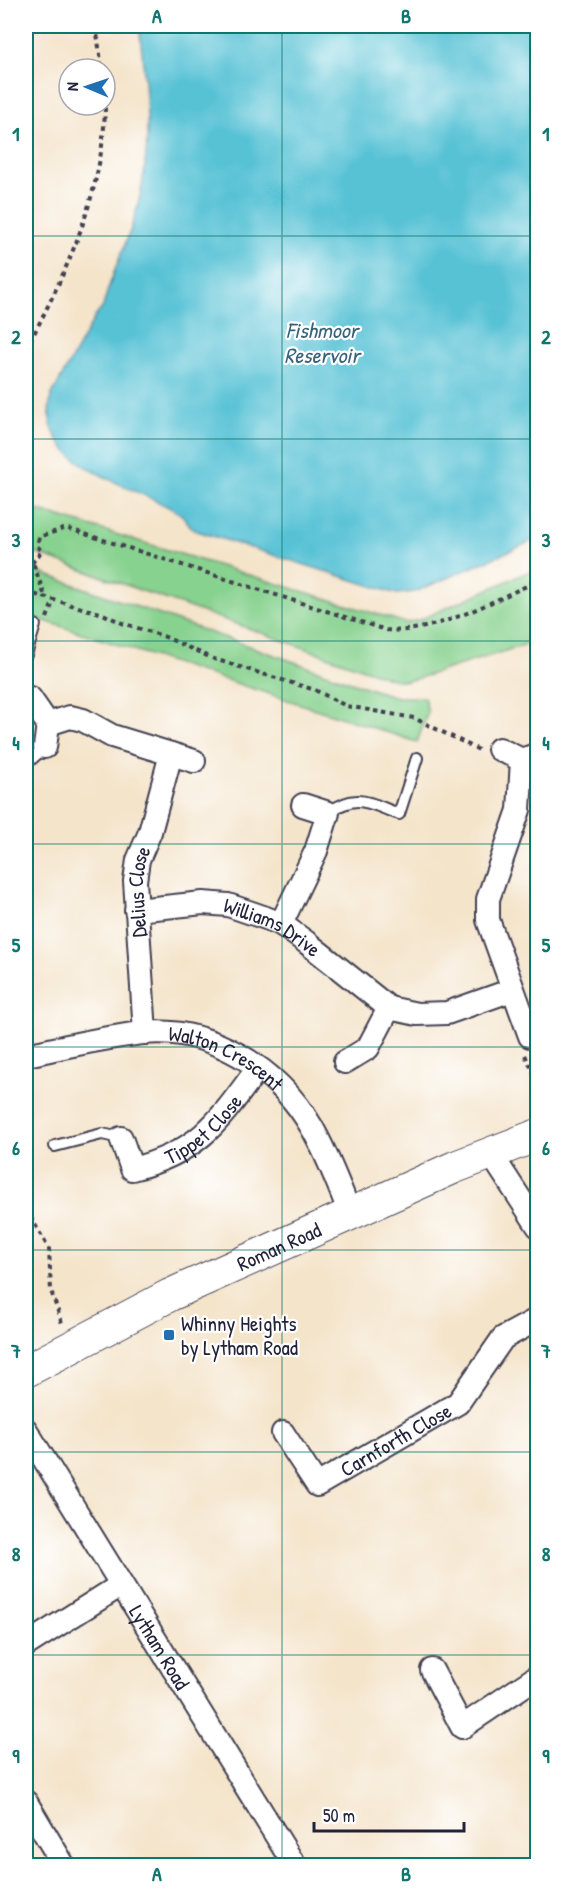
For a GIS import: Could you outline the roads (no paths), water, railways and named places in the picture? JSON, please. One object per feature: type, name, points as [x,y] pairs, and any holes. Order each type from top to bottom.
[{"type":"street","points":[[28,693],[48,724],[45,747]]},
{"type":"street","points":[[48,724],[70,717],[83,720],[112,736],[194,761]]},
{"type":"street","points":[[499,748],[530,757],[519,810],[488,899],[488,920],[512,990],[531,1036]]},
{"type":"street","name":"Delius Close","points":[[145,1033],[135,881],[138,861],[150,832],[171,754]]},
{"type":"street","points":[[281,924],[316,851],[328,813],[303,805]]},
{"type":"street","name":"Williams Drive","points":[[136,910],[203,903],[228,905],[281,924],[389,1008],[433,1015],[461,1009],[512,990]]},
{"type":"street","points":[[345,1062],[368,1048],[389,1008]]},
{"type":"street","name":"Walton Crescent","points":[[26,1055],[145,1033],[171,1034],[217,1042],[258,1068],[296,1103],[311,1126],[350,1214]]},
{"type":"street","name":"Tippet Close","points":[[121,1138],[132,1169],[160,1162],[180,1152],[208,1132],[258,1068]]},
{"type":"street","name":"Roman Road","points":[[26,1371],[170,1295],[455,1167],[537,1135]]},
{"type":"street","points":[[491,1154],[537,1226]]},
{"type":"street","name":"Carnforth Close","points":[[283,1433],[317,1485],[458,1403],[503,1338],[537,1319]]},
{"type":"street","name":"Lytham Road","points":[[26,1430],[295,1866]]},
{"type":"street","points":[[26,1645],[122,1585]]},
{"type":"street","points":[[432,1670],[462,1727],[537,1676]]},
{"type":"street","points":[[26,1802],[64,1866]]},
{"type":"lane","points":[[26,655],[35,625]]},
{"type":"lane","points":[[26,764],[45,747]]},
{"type":"lane","points":[[328,813],[344,802],[361,801],[399,814],[417,758]]},
{"type":"lane","points":[[55,1146],[102,1134],[121,1138]]},
{"type":"water","name":"Fishmoor Reservoir","points":[[139,26],[537,26],[537,539],[415,592],[397,594],[194,530],[179,513],[92,470],[73,457],[58,440],[50,420],[51,396],[95,317],[103,307],[135,216],[141,192],[147,145],[147,121]]},
{"type":"place","name":"Whinny Heights by Lytham Road","points":[[169,1335]]}]
